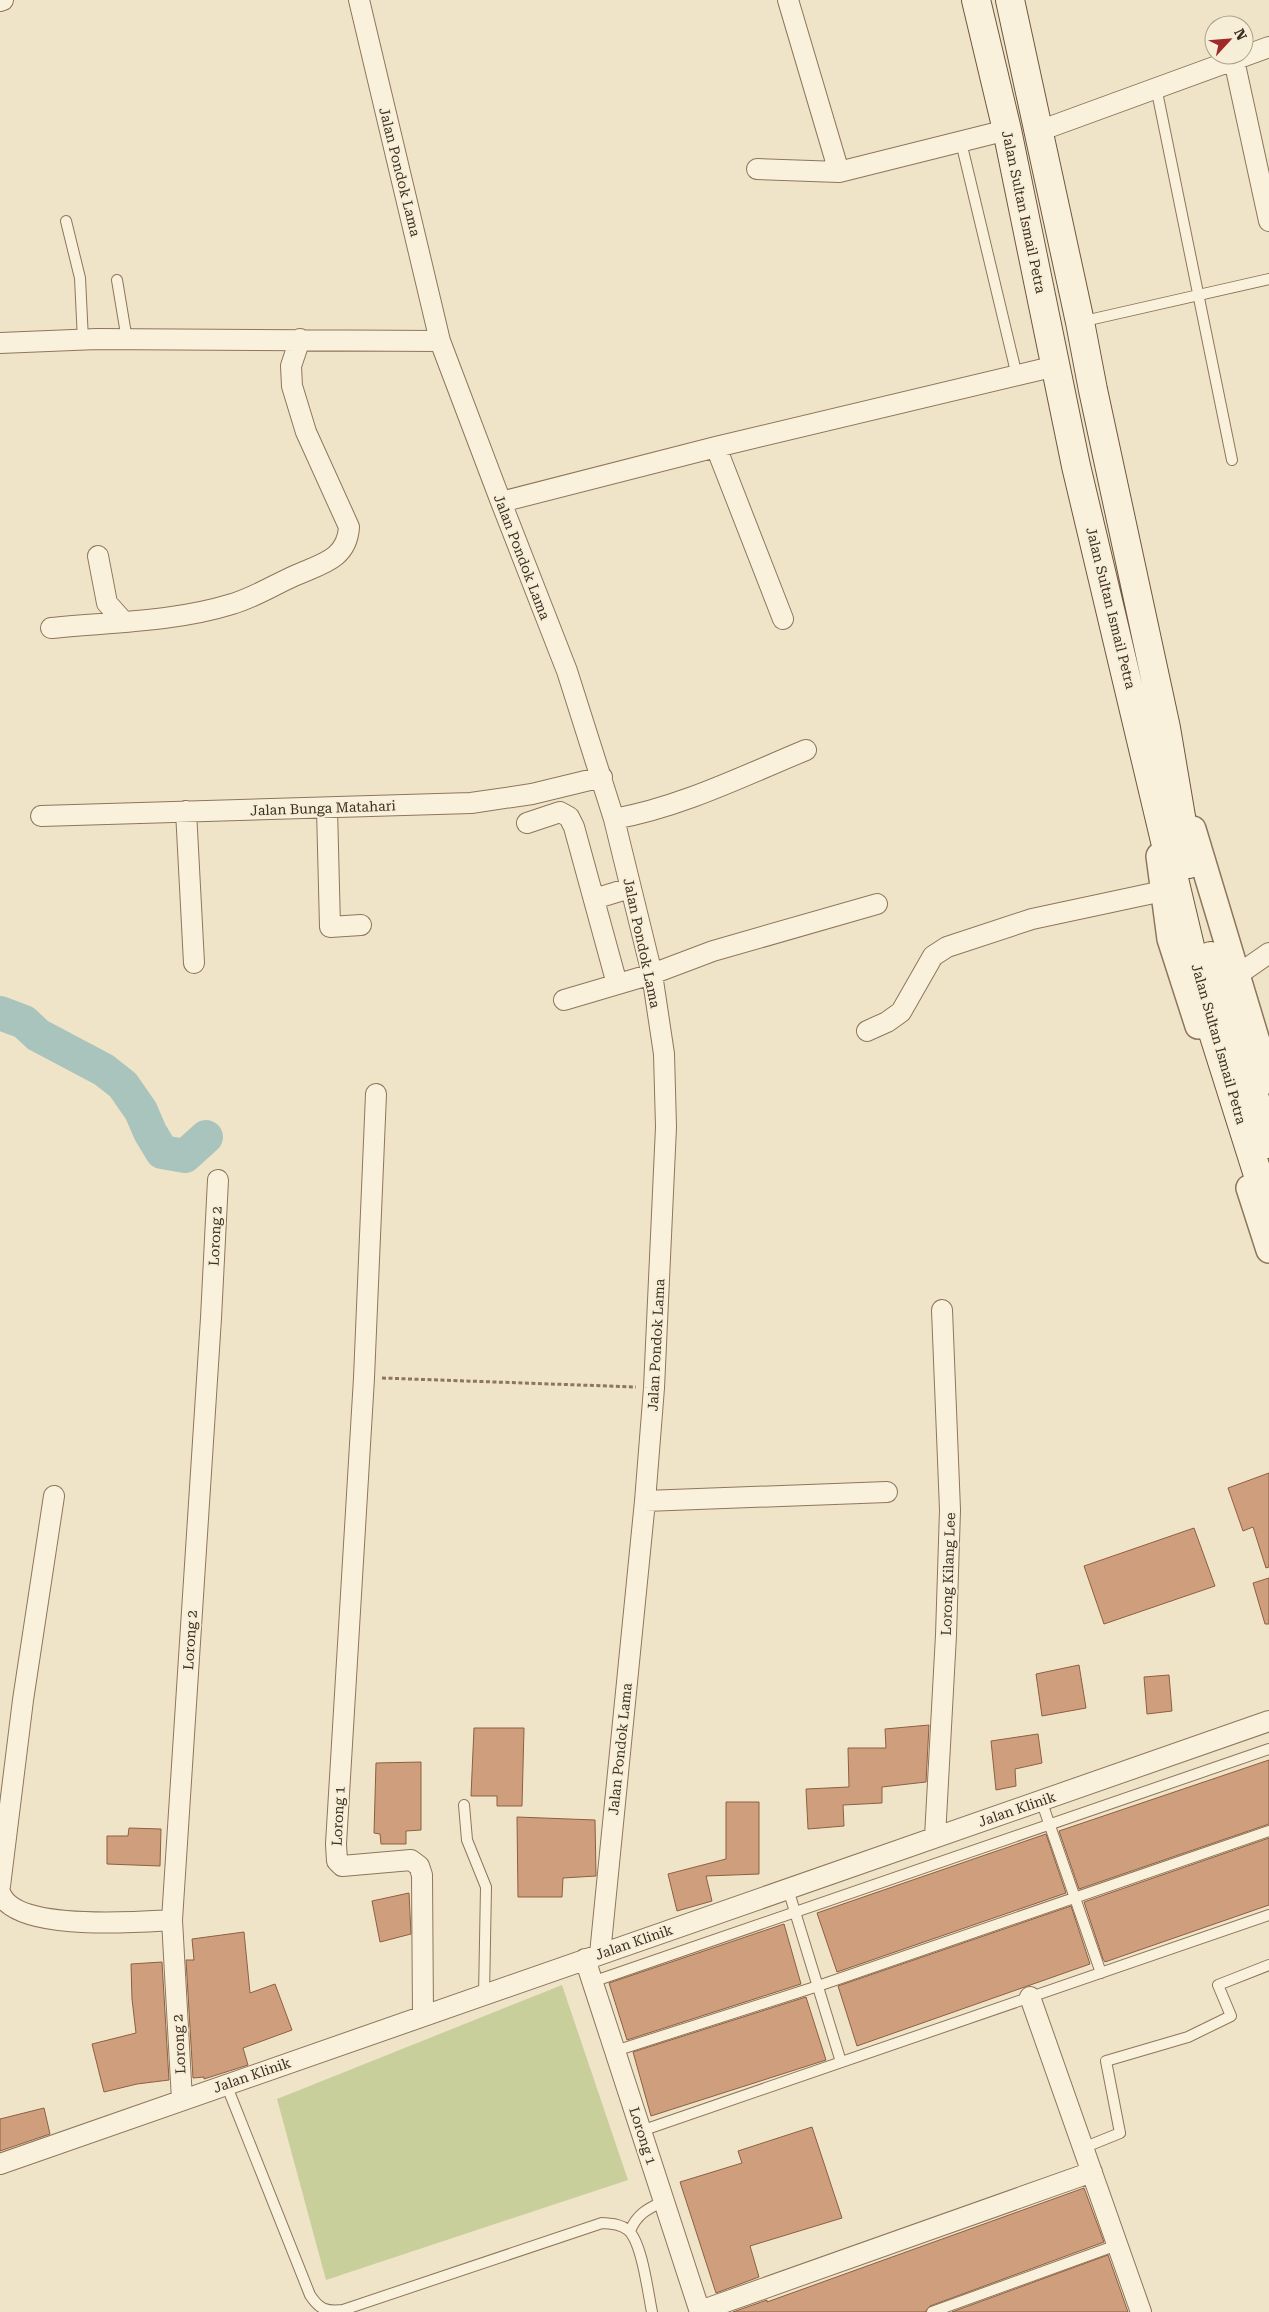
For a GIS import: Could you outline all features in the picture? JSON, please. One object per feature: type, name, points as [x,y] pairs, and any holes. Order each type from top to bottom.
[{"type":"main road","name":"Jalan Sultan Ismail Petra","points":[[976,0],[1007,130],[1076,466],[1146,755],[1269,1144]]},
{"type":"main road","name":"Jalan Sultan Ismail Petra","points":[[1010,0],[1166,728],[1194,893],[1220,990],[1269,1210]]},
{"type":"street","name":"Jalan Pondok Lama","points":[[359,0],[440,340],[500,502],[567,671],[614,818],[652,974],[664,1054],[666,1127],[654,1388],[645,1501],[592,1957]]},
{"type":"street","points":[[788,0],[839,172]]},
{"type":"street","points":[[1254,53],[1269,47]]},
{"type":"street","points":[[1039,131],[1220,65]]},
{"type":"street","points":[[1235,65],[1269,221]]},
{"type":"street","points":[[757,169],[839,172],[1007,130]]},
{"type":"street","points":[[51,628],[190,614],[233,604],[338,556],[348,538],[349,527],[306,432],[292,386],[291,366],[300,339]]},
{"type":"street","points":[[0,343],[83,340],[440,340]]},
{"type":"street","points":[[500,502],[716,447],[1056,366]]},
{"type":"street","points":[[716,447],[783,619]]},
{"type":"street","points":[[98,556],[108,603],[123,621]]},
{"type":"street","points":[[614,818],[643,814],[671,805],[806,750]]},
{"type":"street","points":[[1146,755],[1170,939],[1269,1250]]},
{"type":"street","name":"Jalan Bunga Matahari","points":[[41,816],[326,809],[471,803],[532,794],[602,777]]},
{"type":"street","points":[[326,809],[330,927],[361,925]]},
{"type":"street","points":[[186,811],[194,963]]},
{"type":"street","points":[[527,823],[560,812],[569,818],[574,827],[617,984]]},
{"type":"street","points":[[594,900],[630,888]]},
{"type":"street","points":[[867,1031],[887,1022],[901,1012],[933,956],[947,947],[1032,919],[1163,891]]},
{"type":"street","points":[[564,1000],[652,974],[705,954],[877,904]]},
{"type":"street","points":[[1269,953],[1220,990],[1269,1082]]},
{"type":"street","points":[[364,1378],[376,1094]]},
{"type":"street","name":"Lorong 2","points":[[182,2100],[172,1920],[211,1318],[218,1180]]},
{"type":"street","name":"Lorong Kilang Lee","points":[[935,1837],[946,1634],[950,1510],[942,1310]]},
{"type":"street","name":"Lorong 1","points":[[364,1378],[347,1686],[336,1844],[337,1861],[342,1866],[411,1860],[419,1866],[422,1875],[423,2016]]},
{"type":"street","points":[[645,1501],[887,1492]]},
{"type":"street","points":[[0,1886],[23,1700],[54,1496]]},
{"type":"street","name":"Jalan Klinik","points":[[0,2164],[1269,1721]]},
{"type":"street","points":[[0,1892],[8,1905],[30,1916],[97,1924],[172,1920]]},
{"type":"street","name":"Lorong 1","points":[[592,1957],[592,1982],[700,2311]]},
{"type":"street","points":[[1030,1997],[1141,2312]]},
{"type":"street","points":[[700,2311],[1092,2172]]},
{"type":"lane","points":[[1156,87],[1232,460]]},
{"type":"lane","points":[[961,142],[1017,376]]},
{"type":"lane","points":[[66,221],[80,278],[83,340]]},
{"type":"lane","points":[[1080,322],[1269,279]]},
{"type":"lane","points":[[117,280],[127,340]]},
{"type":"lane","points":[[592,1982],[1269,1749]]},
{"type":"lane","points":[[1041,1800],[1100,1973]]},
{"type":"lane","points":[[464,1805],[467,1840],[486,1887],[484,1995]]},
{"type":"lane","points":[[614,2051],[818,1986],[1269,1831]]},
{"type":"lane","points":[[788,1888],[841,2062]]},
{"type":"lane","points":[[641,2131],[1269,1915]]},
{"type":"lane","points":[[1083,2148],[1120,2133],[1106,2061],[1188,2037],[1230,2016],[1218,1985],[1269,1965]]},
{"type":"lane","points":[[226,2084],[310,2295],[318,2308],[331,2312],[343,2310],[602,2224],[617,2224],[630,2231],[640,2252],[652,2312]]},
{"type":"lane","points":[[630,2231],[636,2218],[645,2210],[664,2201]]},
{"type":"lane","points":[[932,2312],[1118,2245]]},
{"type":"path","points":[[364,1378],[654,1388]]},
{"type":"green space","points":[[562,1985],[628,2180],[326,2280],[277,2099]]},
{"type":"building","points":[[1269,1473],[1269,1567],[1266,1568],[1253,1527],[1243,1531],[1228,1488]]},
{"type":"building","points":[[1194,1528],[1215,1586],[1104,1624],[1084,1566]]},
{"type":"building","points":[[1269,1578],[1269,1624],[1265,1624],[1253,1583]]},
{"type":"building","points":[[1079,1665],[1086,1708],[1042,1716],[1036,1674]]},
{"type":"building","points":[[1169,1675],[1172,1711],[1147,1714],[1144,1677]]},
{"type":"building","points":[[929,1725],[926,1782],[882,1787],[882,1803],[843,1805],[844,1826],[808,1829],[806,1789],[849,1787],[848,1748],[886,1748],[885,1729]]},
{"type":"building","points":[[474,1728],[524,1728],[522,1806],[497,1806],[497,1796],[471,1796]]},
{"type":"building","points":[[1038,1734],[1042,1763],[1015,1769],[1016,1786],[996,1790],[991,1741]]},
{"type":"building","points":[[1269,1760],[1269,1824],[1079,1889],[1059,1831]]},
{"type":"building","points":[[421,1762],[421,1830],[406,1831],[406,1844],[381,1844],[380,1834],[374,1833],[376,1763]]},
{"type":"building","points":[[726,1802],[759,1802],[759,1874],[706,1876],[712,1901],[677,1911],[668,1874],[726,1859]]},
{"type":"building","points":[[517,1817],[595,1820],[596,1876],[563,1878],[562,1897],[518,1897]]},
{"type":"building","points":[[129,1828],[161,1829],[160,1866],[107,1864],[107,1836],[128,1836]]},
{"type":"building","points":[[1046,1834],[1066,1893],[837,1972],[817,1913]]},
{"type":"building","points":[[1269,1838],[1269,1905],[1105,1962],[1084,1902]]},
{"type":"building","points":[[409,1893],[411,1934],[380,1942],[372,1901]]},
{"type":"building","points":[[1071,1906],[1090,1964],[857,2046],[838,1986]]},
{"type":"building","points":[[784,1924],[801,1984],[627,2040],[609,1983]]},
{"type":"building","points":[[244,1932],[250,1993],[275,1984],[292,2030],[243,2048],[248,2065],[204,2079],[204,2077],[193,2078],[186,1960],[194,1960],[192,1939]]},
{"type":"building","points":[[162,1962],[169,2080],[137,2084],[104,2092],[92,2044],[136,2033],[132,1999],[131,1964]]},
{"type":"building","points":[[806,1997],[826,2060],[651,2116],[633,2052]]},
{"type":"building","points":[[44,2108],[50,2134],[0,2151],[0,2119]]},
{"type":"building","points":[[812,2127],[842,2218],[750,2246],[759,2277],[716,2293],[680,2182],[742,2163],[738,2151]]},
{"type":"building","points":[[1084,2188],[1104,2242],[930,2306],[925,2312],[733,2312],[767,2300],[767,2302]]},
{"type":"building","points":[[1108,2255],[1128,2312],[952,2312]]},
{"type":"waterway","points":[[0,1013],[24,1022],[38,1035],[104,1070],[123,1085],[141,1111],[150,1132],[162,1152],[185,1156],[206,1137]]}]
